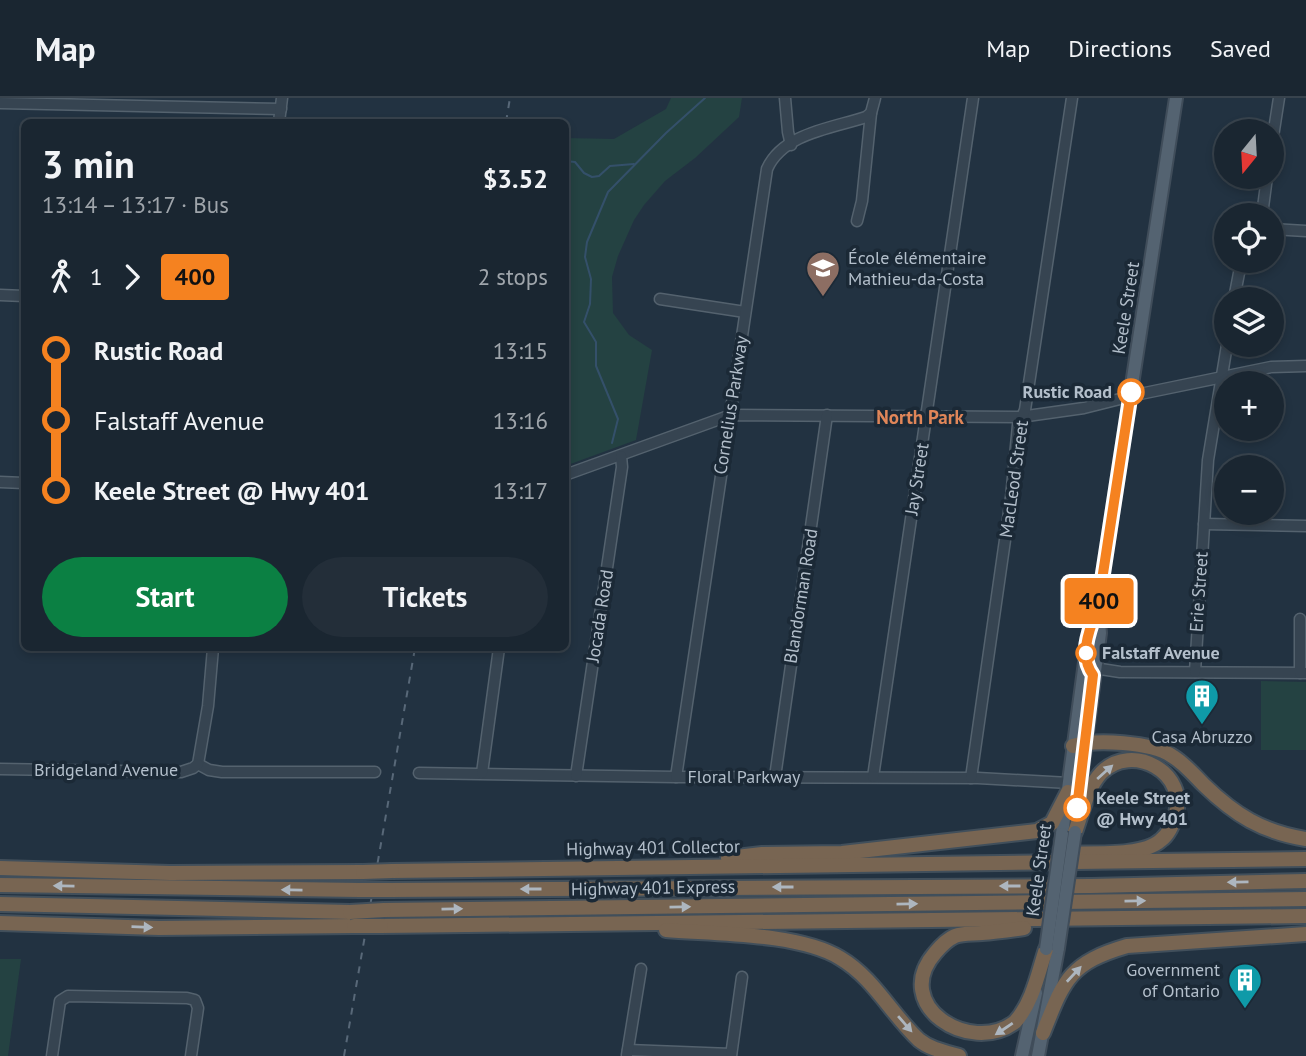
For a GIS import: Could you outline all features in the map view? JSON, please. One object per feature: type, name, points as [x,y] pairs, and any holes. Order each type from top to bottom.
[{"type":"highway","points":[[1079,744],[1162,750],[1174,757],[1223,803],[1254,824],[1284,836],[1306,839]]},
{"type":"highway","points":[[949,864],[1145,848],[1161,841],[1173,824],[1179,806],[1175,786],[1164,771],[1150,764],[1132,760],[1117,762],[1102,772],[1096,780],[1068,833]]},
{"type":"highway","points":[[632,867],[762,855],[842,853],[1037,831],[1052,823],[1068,788]]},
{"type":"highway","name":"Highway 401 Collector","points":[[0,868],[170,873],[363,872],[1306,859]]},
{"type":"highway","name":"Highway 401 Express","points":[[0,884],[389,890],[1091,886],[1306,881]]},
{"type":"highway","name":"Highway 401 Express","points":[[0,904],[352,919],[384,910],[1306,899]]},
{"type":"highway","points":[[0,923],[159,928],[352,919],[381,926],[1306,916]]},
{"type":"highway","points":[[1052,948],[1030,997],[1015,1022],[1003,1032],[988,1038],[972,1039],[946,1032],[922,998],[922,976],[928,961],[956,935],[999,932],[1070,920]]},
{"type":"highway","points":[[638,922],[652,928],[817,946],[842,959],[863,976],[920,1041],[936,1050],[959,1056]]},
{"type":"highway","points":[[1043,1034],[1066,982],[1082,965],[1100,954],[1127,946],[1306,934]]},
{"type":"main road","name":"Keele Street","points":[[1038,1056],[1079,744],[1091,667],[1100,633],[1098,606],[1177,98]]},
{"type":"main road","name":"Keele Street","points":[[1068,833],[1068,788],[1079,744]]},
{"type":"main road","name":"Keele Street","points":[[1022,1056],[1052,948]]},
{"type":"street","points":[[279,119],[282,98]]},
{"type":"street","points":[[785,98],[791,145]]},
{"type":"street","points":[[858,220],[875,98]]},
{"type":"street","name":"Jay Street","points":[[873,777],[973,98]]},
{"type":"street","name":"MacLeod Street","points":[[971,778],[1012,494],[1020,416],[1025,410],[1072,98]]},
{"type":"street","points":[[1276,119],[1279,98]]},
{"type":"street","points":[[0,103],[281,109]]},
{"type":"street","name":"Cornelius Parkway","points":[[676,777],[767,169],[770,162],[791,145],[827,127],[856,121],[871,113]]},
{"type":"street","points":[[1284,230],[1306,231]]},
{"type":"street","points":[[0,295],[21,296]]},
{"type":"street","points":[[660,299],[746,312]]},
{"type":"street","points":[[1253,371],[1271,367],[1306,366]]},
{"type":"street","points":[[569,474],[731,415],[1020,416],[1084,408],[1214,380]]},
{"type":"street","name":"Blandorman Road","points":[[775,777],[827,415]]},
{"type":"street","name":"Erie Street","points":[[1195,672],[1208,460],[1214,425]]},
{"type":"street","name":"Jocada Road","points":[[576,776],[622,467],[621,456]]},
{"type":"street","points":[[0,482],[21,483]]},
{"type":"street","points":[[1204,524],[1306,526]]},
{"type":"street","points":[[1091,667],[1114,675],[1120,672],[1303,673],[1300,619]]},
{"type":"street","points":[[198,764],[207,713],[213,651]]},
{"type":"street","points":[[482,773],[499,651]]},
{"type":"street","name":"Bridgeland Avenue","points":[[0,769],[181,772],[198,764],[209,770],[222,772],[375,772]]},
{"type":"street","name":"Floral Parkway","points":[[419,773],[971,778],[1068,788]]},
{"type":"street","points":[[641,969],[627,1053],[731,1055],[742,977]]},
{"type":"street","points":[[52,1056],[60,1001],[68,996],[195,1000],[198,1008],[191,1056]]},
{"type":"green space","points":[[671,98],[742,98],[739,117],[695,158],[665,181],[644,205],[618,256],[612,277],[613,313],[629,335],[652,350],[636,440],[569,465],[569,138],[614,139],[666,109]]},
{"type":"green space","points":[[1261,681],[1306,682],[1306,750],[1261,750]]},
{"type":"green space","points":[[0,959],[21,959],[8,1056],[0,1056]]},
{"type":"waterway","points":[[612,443],[618,419],[596,366],[596,342],[584,322],[590,304],[591,279],[585,257],[587,242],[608,192],[705,98]]},
{"type":"waterway","points":[[569,161],[575,162],[584,173],[592,177],[599,176],[610,166],[634,164]]},
{"type":"railway","points":[[506,119],[510,98]]},
{"type":"railway","points":[[344,1056],[414,651]]},
{"type":"bus line","name":"400","points":[[1077,808],[1093,675],[1085,659],[1089,632],[1098,606],[1131,392]]},
{"type":"place","name":"École élémentaire Mathieu-da-Costa","points":[[823,298]]},
{"type":"place","name":"Rustic Road","points":[[1131,392]]},
{"type":"place","name":"Falstaff Avenue","points":[[1086,653]]},
{"type":"place","name":"Casa Abruzzo","points":[[1202,726]]},
{"type":"place","name":"Keele Street @ Hwy 401","points":[[1077,808]]},
{"type":"place","name":"Government of Ontario","points":[[1245,1010]]},
{"type":"district","name":"North Park","points":[[920,417]]}]
